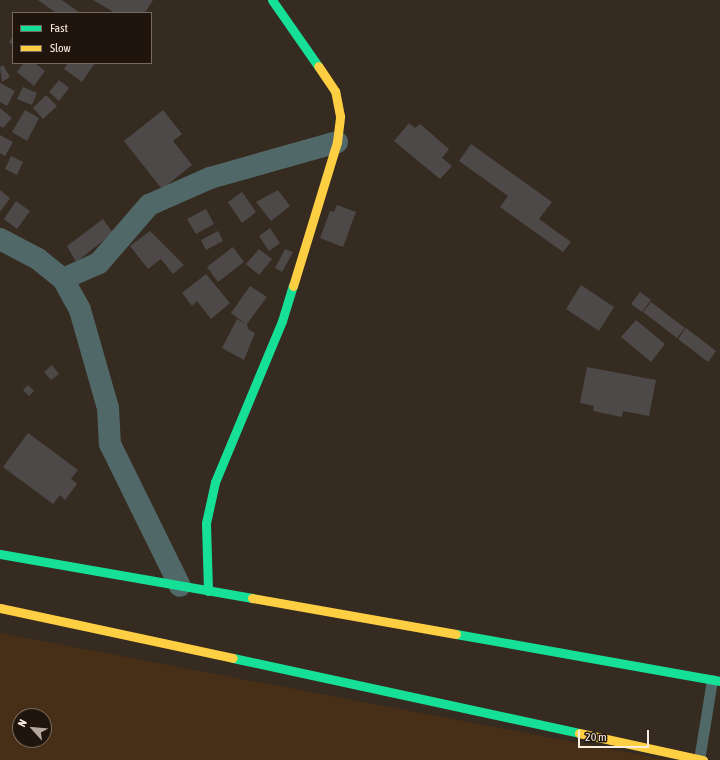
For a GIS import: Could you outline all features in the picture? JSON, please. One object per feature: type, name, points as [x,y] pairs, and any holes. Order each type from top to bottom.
[{"type":"street","points":[[208,591],[206,523],[215,482],[282,321],[337,142],[340,116],[335,91],[272,0]]},
{"type":"street","points":[[63,279],[99,263],[149,205],[210,178],[337,142]]},
{"type":"street","points":[[0,239],[38,259],[63,279],[80,310],[96,359],[108,408],[110,444],[180,586]]},
{"type":"street","points":[[0,554],[716,680]]},
{"type":"street","points":[[0,608],[702,760]]},
{"type":"lane","points":[[699,760],[716,680]]},
{"type":"shaded area","points":[[0,633],[668,760],[0,760]]},
{"type":"building","points":[[38,0],[62,0],[79,12],[55,12]]},
{"type":"building","points":[[93,0],[153,0],[146,12],[113,12]]},
{"type":"building","points":[[12,38],[12,44],[9,42]]},
{"type":"building","points":[[23,64],[36,64],[45,71],[34,86],[17,72]]},
{"type":"building","points":[[67,64],[94,64],[82,82],[64,69]]},
{"type":"building","points":[[3,65],[10,77],[2,82],[0,67]]},
{"type":"building","points":[[59,80],[69,88],[59,101],[49,92]]},
{"type":"building","points":[[0,83],[15,91],[7,106],[0,102]]},
{"type":"building","points":[[23,87],[37,93],[32,105],[17,99]]},
{"type":"building","points":[[46,95],[57,106],[43,119],[33,108]]},
{"type":"building","points":[[0,108],[12,118],[3,128],[0,126]]},
{"type":"building","points":[[25,110],[39,118],[27,141],[12,132]]},
{"type":"building","points":[[163,110],[182,134],[173,141],[192,165],[162,189],[124,141]]},
{"type":"building","points":[[409,123],[415,128],[420,124],[449,149],[442,158],[452,166],[440,179],[394,141]]},
{"type":"building","points":[[0,135],[13,142],[5,156],[0,153]]},
{"type":"building","points":[[471,144],[552,202],[539,219],[571,242],[563,252],[500,207],[508,196],[459,161]]},
{"type":"building","points":[[11,156],[23,162],[17,175],[5,169]]},
{"type":"building","points":[[0,190],[10,198],[0,212]]},
{"type":"building","points":[[278,190],[290,206],[271,221],[256,202]]},
{"type":"building","points":[[242,192],[256,212],[242,223],[228,202]]},
{"type":"building","points":[[16,201],[30,211],[17,229],[4,219]]},
{"type":"building","points":[[337,205],[356,212],[343,247],[320,238],[330,211],[334,212]]},
{"type":"building","points":[[206,209],[214,224],[196,234],[187,219]]},
{"type":"building","points":[[103,219],[113,233],[76,262],[67,246]]},
{"type":"building","points":[[270,228],[280,243],[269,251],[259,236]]},
{"type":"building","points":[[150,231],[184,265],[173,274],[161,259],[148,269],[130,246]]},
{"type":"building","points":[[218,231],[223,241],[206,250],[201,240]]},
{"type":"building","points":[[233,247],[244,262],[218,282],[207,267]]},
{"type":"building","points":[[259,249],[272,259],[259,275],[246,264]]},
{"type":"building","points":[[285,249],[293,252],[282,272],[275,268]]},
{"type":"building","points":[[206,274],[230,303],[211,319],[197,301],[192,306],[182,293]]},
{"type":"building","points":[[581,285],[614,307],[599,331],[566,309]]},
{"type":"building","points":[[250,286],[267,297],[247,324],[248,329],[255,333],[244,360],[222,348],[237,319],[246,324],[231,313]]},
{"type":"building","points":[[640,292],[651,300],[642,312],[631,304]]},
{"type":"building","points":[[651,302],[685,328],[677,338],[643,312]]},
{"type":"building","points":[[636,320],[665,344],[651,362],[621,337]]},
{"type":"building","points":[[686,328],[716,351],[708,362],[678,339]]},
{"type":"building","points":[[52,365],[59,374],[51,380],[44,372]]},
{"type":"building","points":[[587,367],[656,380],[649,416],[623,411],[622,417],[593,411],[594,406],[580,403]]},
{"type":"building","points":[[28,385],[34,391],[29,396],[23,390]]},
{"type":"building","points":[[28,433],[78,470],[71,479],[77,484],[65,500],[60,495],[53,504],[3,467]]},
{"type":"traffic: fast","points":[[272,0],[318,66]]},
{"type":"traffic: fast","points":[[208,591],[206,523],[215,482],[282,321],[293,286]]},
{"type":"traffic: fast","points":[[0,554],[252,598]]},
{"type":"traffic: fast","points":[[456,634],[720,681]]},
{"type":"traffic: fast","points":[[233,658],[579,733]]},
{"type":"traffic: slow","points":[[293,286],[337,142],[340,116],[335,91],[318,66]]},
{"type":"traffic: slow","points":[[252,598],[456,634]]},
{"type":"traffic: slow","points":[[0,608],[233,658]]},
{"type":"traffic: slow","points":[[579,733],[703,760]]}]
